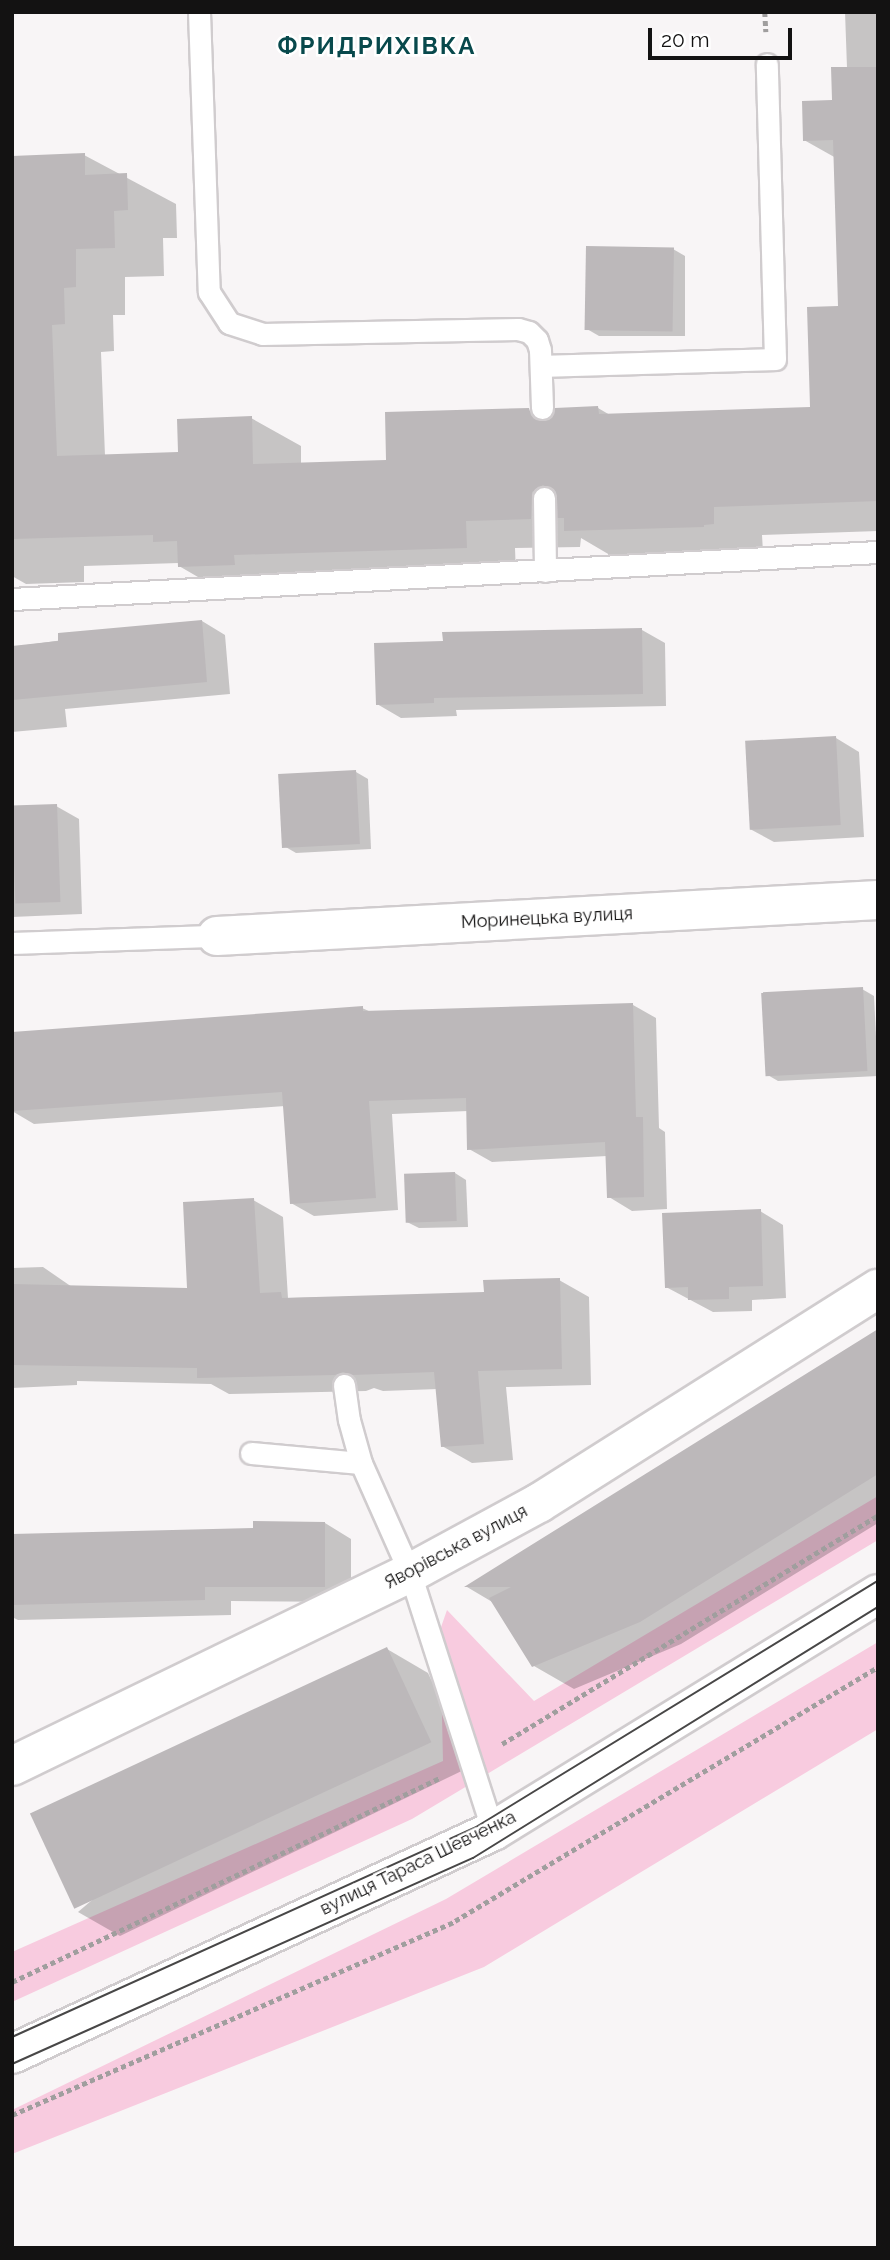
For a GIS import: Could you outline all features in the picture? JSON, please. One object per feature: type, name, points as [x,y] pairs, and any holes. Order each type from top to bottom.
[{"type":"street","name":"Моринецька вулиця","points":[[217,936],[878,900]]},
{"type":"street","name":"Яворівська вулиця","points":[[12,1766],[410,1573],[539,1503],[878,1289]]},
{"type":"street","name":"вулиця Тараса Шевченка","points":[[12,2054],[493,1831],[878,1594]]},
{"type":"lane","points":[[199,12],[209,292],[229,323],[262,334],[518,329],[529,332],[537,340],[542,408]]},
{"type":"lane","points":[[541,366],[775,359],[767,64]]},
{"type":"lane","points":[[544,498],[545,571]]},
{"type":"lane","points":[[12,599],[878,552]]},
{"type":"lane","points":[[12,943],[217,936]]},
{"type":"lane","points":[[344,1385],[349,1420],[361,1463],[410,1573],[493,1831]]},
{"type":"lane","points":[[251,1453],[361,1463]]},
{"type":"path","points":[[12,2115],[455,1921],[878,1667]]},
{"type":"shaded area","points":[[878,1496],[878,1540],[412,1819],[12,2002],[12,1952],[443,1761],[440,1630],[447,1610],[534,1701]]},
{"type":"shaded area","points":[[878,1642],[878,1729],[484,1967],[12,2154],[12,2110],[446,1899]]},
{"type":"building","points":[[831,67],[878,67],[878,501],[714,507],[714,524],[704,527],[564,531],[564,518],[557,518],[556,492],[543,485],[532,492],[531,519],[466,521],[467,548],[234,555],[235,565],[178,567],[177,541],[153,542],[153,535],[12,539],[12,156],[85,153],[85,175],[127,173],[128,210],[114,211],[115,248],[76,249],[76,287],[64,288],[65,324],[52,325],[57,456],[178,452],[177,419],[252,416],[253,464],[386,460],[385,412],[529,408],[531,415],[542,421],[549,419],[555,408],[598,406],[599,414],[810,407],[807,307],[838,306],[833,140],[803,141],[802,101],[832,100]]},
{"type":"building","points":[[586,246],[674,248],[673,332],[585,330]]},
{"type":"building","points":[[202,620],[207,682],[12,700],[12,646],[58,641],[58,633]]},
{"type":"building","points":[[642,628],[643,694],[434,698],[434,703],[376,705],[374,643],[443,641],[442,632]]},
{"type":"building","points":[[836,736],[841,825],[750,830],[745,741]]},
{"type":"building","points":[[356,770],[360,844],[282,848],[278,774]]},
{"type":"building","points":[[57,804],[60,902],[15,904],[12,806]]},
{"type":"building","points":[[863,987],[867,1071],[766,1076],[761,992]]},
{"type":"building","points":[[633,1003],[636,1117],[643,1117],[644,1197],[607,1198],[605,1142],[467,1150],[466,1098],[369,1101],[376,1198],[290,1204],[282,1092],[12,1111],[12,1032],[363,1006],[363,1011]]},
{"type":"building","points":[[455,1172],[457,1221],[406,1223],[404,1174]]},
{"type":"building","points":[[254,1198],[260,1293],[281,1292],[282,1298],[484,1292],[483,1280],[560,1278],[562,1369],[478,1371],[484,1444],[441,1447],[434,1372],[352,1375],[343,1372],[335,1375],[197,1378],[197,1368],[12,1365],[12,1284],[187,1288],[183,1202]]},
{"type":"building","points":[[761,1209],[763,1286],[729,1287],[729,1299],[688,1300],[688,1287],[665,1288],[662,1213]]},
{"type":"building","points":[[878,1329],[878,1474],[640,1622],[532,1667],[489,1598],[511,1587],[464,1587]]},
{"type":"building","points":[[253,1521],[325,1522],[325,1587],[205,1587],[205,1600],[12,1605],[12,1534],[253,1528]]},
{"type":"building","points":[[387,1647],[431,1742],[74,1909],[30,1814]]},
{"type":"tram line","points":[[12,2037],[476,1827],[878,1581]]},
{"type":"tram line","points":[[12,2064],[473,1858],[878,1607]]},
{"type":"district","name":"ФРИДРИХІВКА","points":[[377,46]]}]
